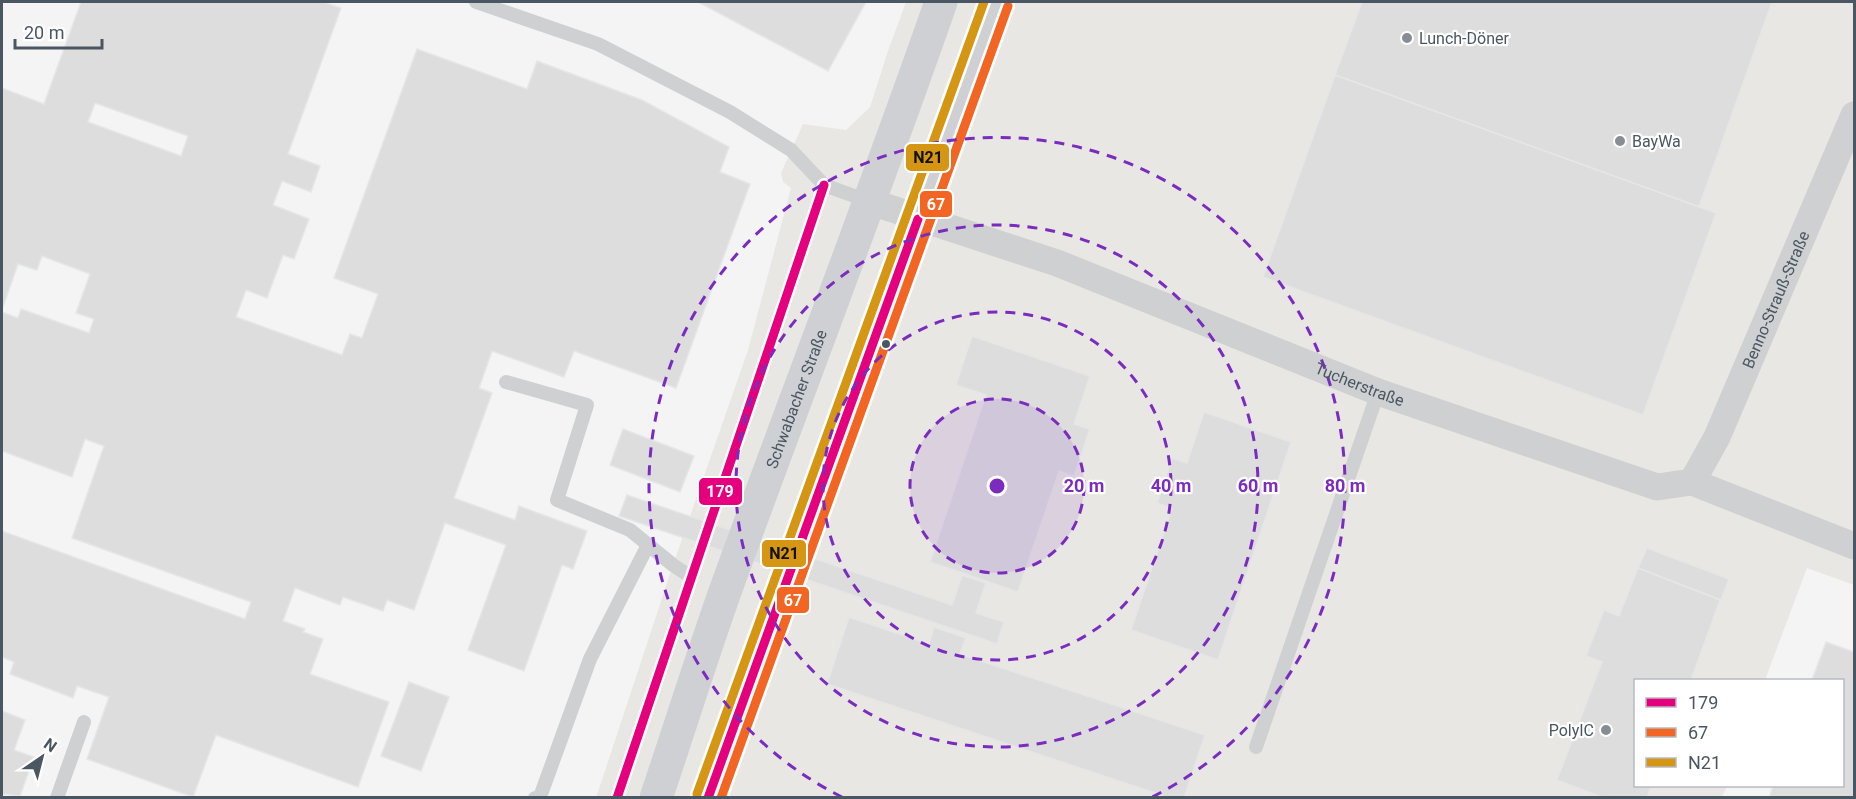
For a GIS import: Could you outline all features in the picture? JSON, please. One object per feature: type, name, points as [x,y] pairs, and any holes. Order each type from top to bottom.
[{"type":"main road","name":"Schwabacher Straße","points":[[656,798],[726,588],[941,2]]},
{"type":"main road","points":[[708,798],[997,2]]},
{"type":"street","name":"Benno-Strauß-Straße","points":[[1692,482],[1717,437],[1854,115]]},
{"type":"street","name":"Tucherstraße","points":[[868,201],[1057,263],[1378,392],[1657,487],[1692,482],[1854,546]]},
{"type":"lane","points":[[476,2],[598,44],[730,112],[791,150],[824,185],[868,201]]},
{"type":"lane","points":[[617,798],[824,185]]},
{"type":"lane","points":[[506,382],[586,405],[557,500],[630,530],[691,577]]},
{"type":"lane","points":[[1256,747],[1378,392]]},
{"type":"lane","points":[[535,798],[540,797],[590,659],[648,545]]},
{"type":"lane","points":[[57,798],[84,722]]},
{"type":"shaded area","points":[[906,2],[1854,2],[1854,585],[1807,568],[1765,679],[1634,679],[1634,787],[1727,787],[1722,797],[596,798],[673,565],[748,350],[791,188],[783,182],[781,173],[803,124],[846,130],[870,107]]},
{"type":"building","points":[[81,2],[323,2],[341,8],[288,154],[320,166],[311,192],[282,181],[273,205],[309,219],[294,259],[283,255],[267,298],[246,290],[236,317],[342,355],[350,334],[362,338],[378,294],[334,278],[417,49],[527,89],[537,61],[642,100],[729,147],[720,172],[750,184],[676,388],[574,351],[564,377],[492,351],[479,388],[492,393],[454,498],[515,520],[519,506],[587,531],[573,569],[562,565],[524,671],[468,650],[506,545],[445,523],[414,610],[387,600],[383,611],[343,597],[340,605],[295,588],[283,621],[305,629],[303,632],[323,639],[310,674],[389,702],[358,787],[216,735],[193,797],[87,759],[109,697],[77,686],[73,698],[10,674],[14,662],[2,657],[2,531],[245,619],[251,602],[72,538],[104,446],[85,439],[72,477],[2,451],[2,312],[18,318],[21,309],[89,333],[94,319],[76,313],[90,274],[42,256],[37,270],[18,264],[2,310],[2,88],[44,104]],"holes":[[[95,103],[188,136],[181,156],[88,122]]]},
{"type":"building","points":[[698,2],[866,2],[828,71]]},
{"type":"building","name":"BayWa","points":[[1362,2],[1772,2],[1699,207],[1335,75]]},
{"type":"building","points":[[1335,75],[1716,213],[1643,415],[1263,277]]},
{"type":"building","points":[[972,336],[1090,376],[1074,424],[1090,429],[1074,476],[1059,471],[1018,592],[930,562],[986,395],[956,385]]},
{"type":"building","points":[[1204,412],[1291,442],[1218,660],[1131,630],[1172,508],[1157,503],[1172,458],[1187,463]]},
{"type":"building","points":[[623,429],[694,456],[680,492],[610,465]]},
{"type":"building","points":[[627,495],[952,605],[962,575],[986,583],[976,613],[1004,622],[997,644],[619,516]]},
{"type":"building","points":[[1647,548],[1729,579],[1721,600],[1638,568]]},
{"type":"building","name":"PolyIC","points":[[1638,568],[1720,600],[1691,679],[1634,679],[1634,787],[1651,787],[1647,798],[1604,798],[1557,780],[1602,662],[1586,656],[1604,610],[1619,616]]},
{"type":"building","points":[[849,617],[929,644],[934,627],[966,638],[960,654],[1205,735],[1184,798],[1170,798],[827,684]]},
{"type":"building","points":[[1826,642],[1854,652],[1854,798],[1769,798],[1773,787],[1844,787],[1844,679],[1812,679]]},
{"type":"building","points":[[409,682],[449,697],[421,771],[381,756]]},
{"type":"building","points":[[2,711],[25,720],[14,750],[34,757],[20,796],[2,794]]},
{"type":"transit line","name":"N21","points":[[697,794],[984,2]]},
{"type":"transit line","name":"67","points":[[721,798],[1008,6]]},
{"type":"transit line","name":"179","points":[[617,798],[824,185]]},
{"type":"transit line","name":"179","points":[[708,798],[918,219]]},
{"type":"place","name":"Lunch-Döner","points":[[1407,38]]},
{"type":"place","name":"BayWa","points":[[1620,141]]},
{"type":"place","name":"PolyIC","points":[[1606,730]]}]
